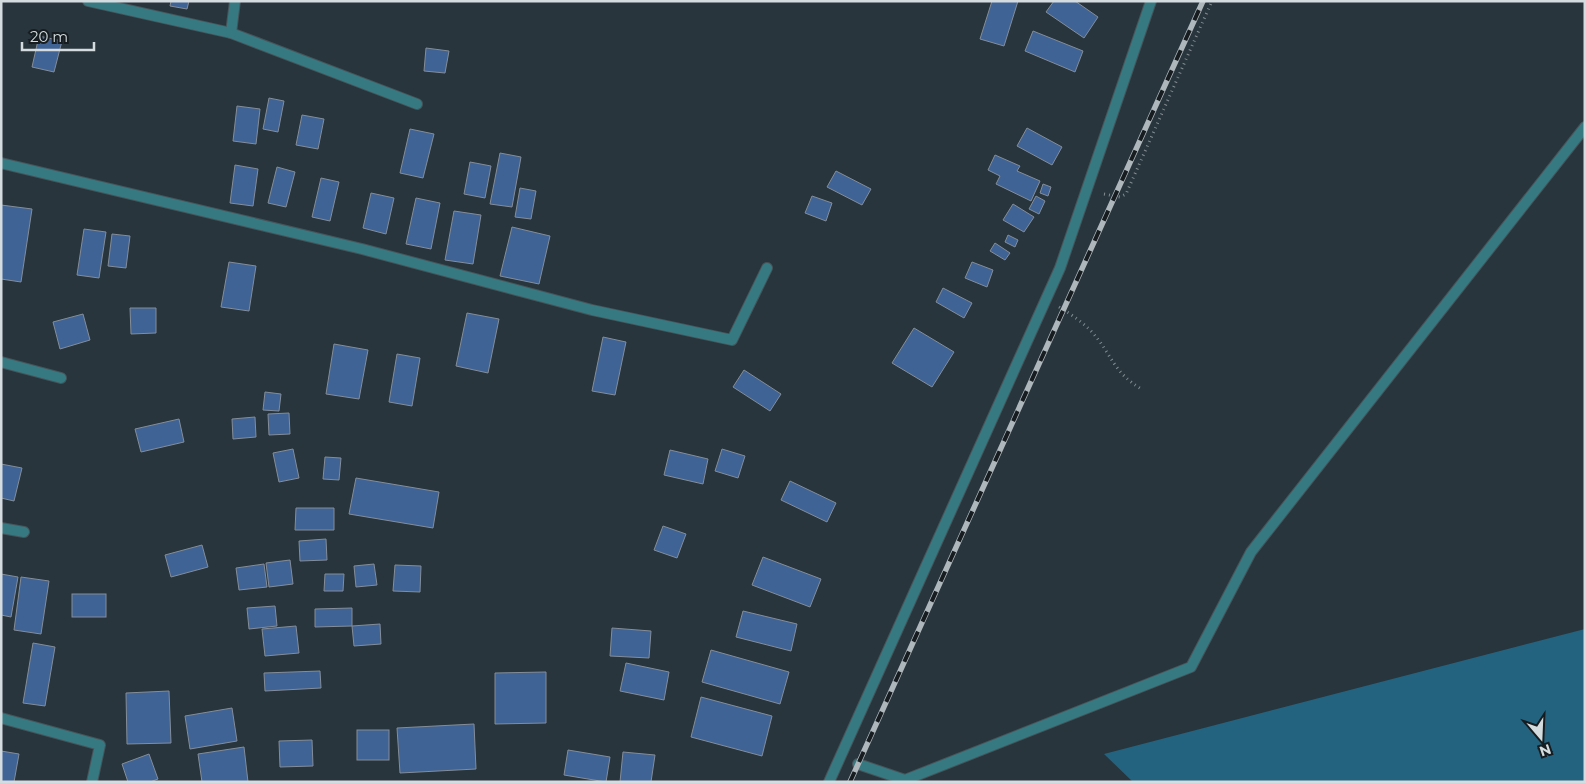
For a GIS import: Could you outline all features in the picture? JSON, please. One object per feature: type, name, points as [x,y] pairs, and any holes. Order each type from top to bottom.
[{"type":"street","points":[[88,1],[231,34],[417,104]]},
{"type":"street","points":[[231,34],[235,1]]},
{"type":"street","points":[[829,782],[1046,300],[1087,189],[1150,1]]},
{"type":"street","points":[[858,764],[906,780],[1192,667],[1251,552],[1585,127]]},
{"type":"street","points":[[1,163],[362,249],[592,310],[732,340],[767,268]]},
{"type":"street","points":[[1,362],[61,378]]},
{"type":"street","points":[[1,528],[24,532]]},
{"type":"street","points":[[1,718],[100,745],[92,782]]},
{"type":"path","points":[[1087,189],[1115,196],[1126,194],[1212,1]]},
{"type":"path","points":[[1046,300],[1078,319],[1102,345],[1119,373],[1143,390]]},
{"type":"shaded area","points":[[1585,629],[1585,782],[1133,782],[1104,754]]},
{"type":"building","points":[[171,1],[189,1],[187,9],[170,6]]},
{"type":"building","points":[[992,1],[1018,1],[1004,46],[980,39]]},
{"type":"building","points":[[1054,1],[1075,1],[1098,17],[1084,38],[1046,12]]},
{"type":"building","points":[[1033,31],[1083,51],[1075,72],[1025,51]]},
{"type":"building","points":[[39,36],[62,41],[54,72],[32,67]]},
{"type":"building","points":[[426,48],[449,51],[445,73],[424,71]]},
{"type":"building","points":[[269,98],[284,101],[278,132],[263,129]]},
{"type":"building","points":[[237,106],[260,109],[256,144],[233,141]]},
{"type":"building","points":[[302,115],[324,119],[318,149],[296,145]]},
{"type":"building","points":[[1027,128],[1062,147],[1052,165],[1017,146]]},
{"type":"building","points":[[410,129],[434,134],[423,178],[400,173]]},
{"type":"building","points":[[500,153],[521,157],[512,207],[490,204]]},
{"type":"building","points":[[995,155],[1020,166],[1017,171],[1040,181],[1031,201],[996,184],[1000,176],[988,170]]},
{"type":"building","points":[[470,162],[491,166],[485,198],[464,194]]},
{"type":"building","points":[[235,165],[258,169],[253,206],[230,203]]},
{"type":"building","points":[[277,167],[295,172],[286,207],[268,203]]},
{"type":"building","points":[[836,171],[871,189],[862,205],[827,187]]},
{"type":"building","points":[[321,178],[339,182],[330,221],[312,217]]},
{"type":"building","points":[[1043,184],[1051,187],[1048,196],[1040,193]]},
{"type":"building","points":[[520,188],[536,191],[531,219],[515,217]]},
{"type":"building","points":[[371,193],[394,198],[386,234],[363,228]]},
{"type":"building","points":[[812,196],[832,203],[826,221],[805,213]]},
{"type":"building","points":[[1036,196],[1045,201],[1039,214],[1029,209]]},
{"type":"building","points":[[416,198],[440,203],[431,249],[406,244]]},
{"type":"building","points":[[1013,204],[1034,217],[1024,232],[1003,220]]},
{"type":"building","points":[[1,205],[32,209],[21,282],[1,279]]},
{"type":"building","points":[[454,211],[481,215],[473,264],[445,260]]},
{"type":"building","points":[[512,227],[550,236],[539,284],[500,276]]},
{"type":"building","points":[[84,229],[106,232],[99,278],[77,275]]},
{"type":"building","points":[[112,234],[130,236],[126,268],[108,266]]},
{"type":"building","points":[[1008,235],[1018,240],[1015,247],[1005,242]]},
{"type":"building","points":[[995,243],[1010,253],[1005,260],[990,251]]},
{"type":"building","points":[[229,262],[256,266],[249,311],[221,307]]},
{"type":"building","points":[[972,262],[993,270],[987,287],[965,278]]},
{"type":"building","points":[[943,288],[972,303],[964,318],[936,302]]},
{"type":"building","points":[[130,308],[156,308],[156,333],[131,334]]},
{"type":"building","points":[[467,313],[499,319],[488,373],[456,366]]},
{"type":"building","points":[[83,314],[90,340],[60,349],[53,322]]},
{"type":"building","points":[[914,328],[954,352],[932,387],[892,363]]},
{"type":"building","points":[[603,337],[626,342],[615,395],[592,391]]},
{"type":"building","points":[[334,344],[368,350],[359,399],[326,394]]},
{"type":"building","points":[[397,354],[420,358],[412,406],[389,402]]},
{"type":"building","points":[[744,370],[781,394],[770,411],[733,387]]},
{"type":"building","points":[[265,392],[281,394],[279,411],[263,410]]},
{"type":"building","points":[[289,413],[290,434],[269,435],[268,414]]},
{"type":"building","points":[[255,417],[256,437],[233,439],[232,419]]},
{"type":"building","points":[[179,419],[184,442],[141,452],[135,429]]},
{"type":"building","points":[[293,449],[299,478],[279,482],[273,453]]},
{"type":"building","points":[[722,449],[745,456],[738,478],[715,471]]},
{"type":"building","points":[[670,450],[708,459],[703,484],[664,475]]},
{"type":"building","points":[[325,457],[341,458],[339,480],[323,479]]},
{"type":"building","points":[[1,464],[22,468],[14,501],[1,498]]},
{"type":"building","points":[[356,478],[439,492],[433,528],[349,514]]},
{"type":"building","points":[[790,481],[836,503],[827,522],[781,500]]},
{"type":"building","points":[[296,508],[334,508],[334,530],[295,530]]},
{"type":"building","points":[[663,526],[686,534],[677,558],[654,550]]},
{"type":"building","points":[[326,539],[327,560],[300,561],[299,541]]},
{"type":"building","points":[[202,545],[208,567],[171,577],[165,555]]},
{"type":"building","points":[[763,557],[821,579],[810,607],[752,585]]},
{"type":"building","points":[[290,560],[293,584],[269,587],[266,563]]},
{"type":"building","points":[[264,564],[267,587],[239,590],[236,568]]},
{"type":"building","points":[[374,564],[377,585],[356,587],[354,566]]},
{"type":"building","points":[[395,565],[421,566],[420,592],[393,591]]},
{"type":"building","points":[[1,574],[18,577],[11,617],[1,615]]},
{"type":"building","points":[[325,574],[344,574],[343,591],[324,591]]},
{"type":"building","points":[[21,577],[49,581],[41,634],[14,630]]},
{"type":"building","points":[[72,594],[106,594],[106,617],[72,617]]},
{"type":"building","points":[[275,606],[277,626],[249,629],[247,608]]},
{"type":"building","points":[[352,608],[352,626],[315,627],[315,609]]},
{"type":"building","points":[[743,611],[797,624],[791,651],[736,637]]},
{"type":"building","points":[[380,624],[381,644],[354,646],[352,626]]},
{"type":"building","points":[[296,626],[299,653],[265,656],[262,629]]},
{"type":"building","points":[[612,628],[651,631],[649,658],[610,656]]},
{"type":"building","points":[[33,643],[55,647],[45,706],[23,703]]},
{"type":"building","points":[[711,650],[789,672],[780,704],[702,682]]},
{"type":"building","points":[[626,663],[669,672],[664,700],[620,691]]},
{"type":"building","points":[[320,671],[321,688],[265,691],[264,673]]},
{"type":"building","points":[[546,672],[546,723],[495,724],[495,673]]},
{"type":"building","points":[[169,691],[171,743],[127,744],[126,693]]},
{"type":"building","points":[[701,697],[772,716],[762,756],[691,737]]},
{"type":"building","points":[[232,708],[237,741],[190,749],[185,716]]},
{"type":"building","points":[[474,724],[476,769],[400,773],[397,728]]},
{"type":"building","points":[[357,730],[389,730],[389,760],[357,760]]},
{"type":"building","points":[[312,740],[313,766],[280,767],[279,741]]},
{"type":"building","points":[[244,747],[248,782],[202,782],[198,754]]},
{"type":"building","points":[[568,750],[610,757],[606,782],[564,775]]},
{"type":"building","points":[[1,751],[19,754],[14,782],[1,782]]},
{"type":"building","points":[[623,752],[655,755],[651,782],[620,782]]},
{"type":"building","points":[[149,754],[158,779],[150,782],[128,782],[122,764]]},
{"type":"railway","points":[[850,782],[1203,1]]}]
